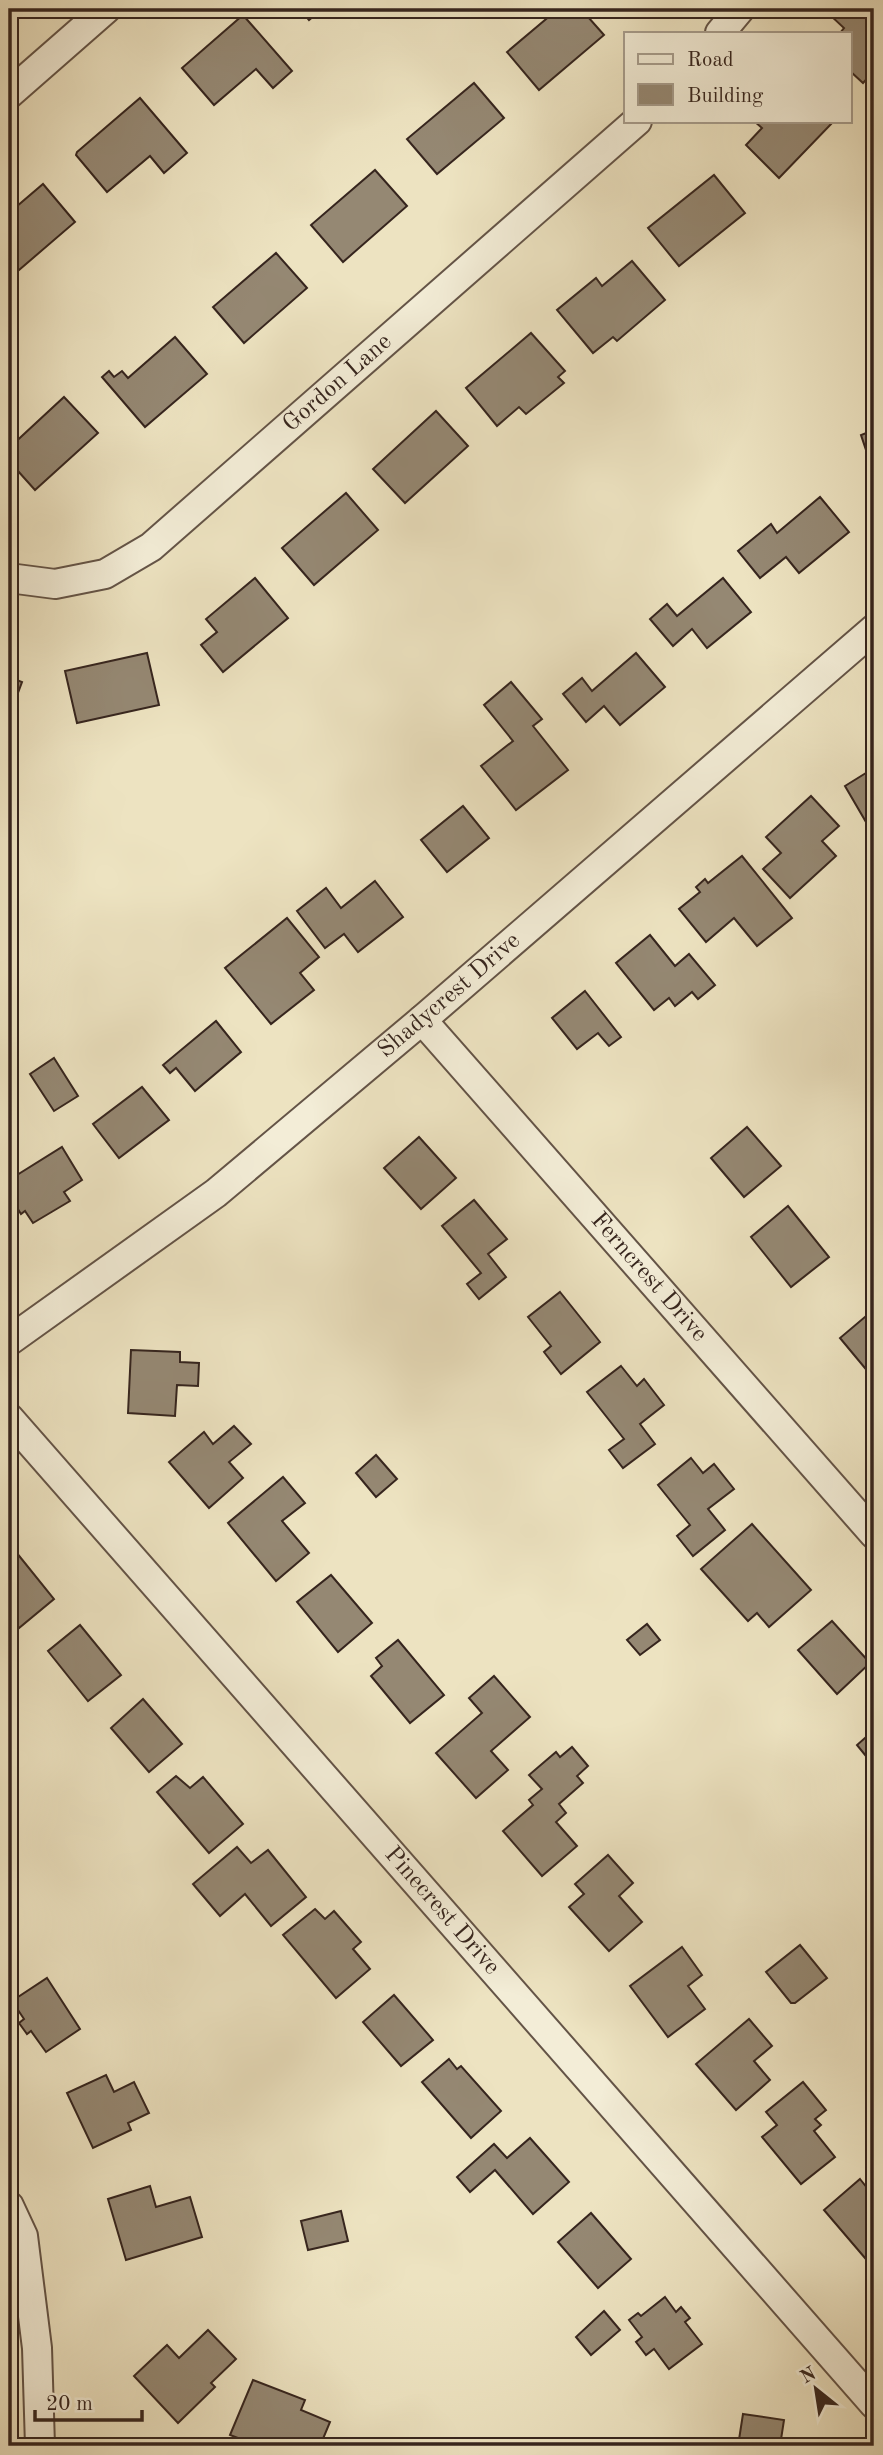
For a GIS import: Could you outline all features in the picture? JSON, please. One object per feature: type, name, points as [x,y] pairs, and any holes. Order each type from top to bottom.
[{"type":"street","points":[[9,94],[106,9]]},
{"type":"street","points":[[721,32],[740,9]]},
{"type":"street","name":"Gordon Lane","points":[[9,578],[55,584],[105,574],[150,547],[636,122]]},
{"type":"street","name":"Shadycrest Drive","points":[[9,1341],[216,1193],[422,1020],[874,629]]},
{"type":"street","name":"Ferncrest Drive","points":[[422,1020],[874,1534]]},
{"type":"street","name":"Pinecrest Drive","points":[[9,1418],[874,2404]]},
{"type":"street","points":[[9,2206],[23,2236],[36,2336],[40,2446]]},
{"type":"building","points":[[300,9],[322,9],[309,20]]},
{"type":"building","points":[[558,9],[581,9],[604,35],[539,90],[507,52]]},
{"type":"building","points":[[835,9],[874,9],[874,71],[863,83],[852,73],[852,32],[841,32],[844,28],[830,15]]},
{"type":"building","points":[[243,15],[292,71],[273,88],[256,69],[214,105],[182,68]]},
{"type":"building","points":[[474,83],[504,118],[437,174],[407,139]]},
{"type":"building","points":[[140,98],[187,153],[164,173],[150,156],[107,192],[76,155],[77,152]]},
{"type":"building","points":[[755,122],[833,122],[779,178],[746,145],[762,128]]},
{"type":"building","points":[[375,170],[407,206],[343,262],[311,225]]},
{"type":"building","points":[[714,175],[745,213],[679,266],[648,228]]},
{"type":"building","points":[[43,184],[75,222],[12,276],[9,272],[9,213]]},
{"type":"building","points":[[276,253],[307,288],[244,343],[213,307]]},
{"type":"building","points":[[632,261],[665,300],[617,341],[613,337],[593,353],[557,310],[596,278],[602,286]]},
{"type":"building","points":[[531,333],[565,371],[558,377],[564,383],[526,414],[519,407],[497,426],[466,388]]},
{"type":"building","points":[[175,337],[207,374],[145,427],[102,377],[109,371],[114,377],[122,371],[128,378]]},
{"type":"building","points":[[64,397],[98,433],[35,490],[9,461],[9,448]]},
{"type":"building","points":[[436,411],[468,446],[405,503],[373,469]]},
{"type":"building","points":[[874,430],[874,470],[873,471],[861,435]]},
{"type":"building","points":[[346,493],[378,530],[314,585],[282,548]]},
{"type":"building","points":[[820,497],[849,532],[799,573],[786,557],[760,578],[738,551],[771,524],[777,533]]},
{"type":"building","points":[[255,578],[288,618],[223,672],[201,645],[217,632],[206,619]]},
{"type":"building","points":[[723,578],[751,612],[707,648],[692,629],[673,646],[650,619],[667,604],[677,616]]},
{"type":"building","points":[[147,653],[159,705],[77,723],[65,671]]},
{"type":"building","points":[[636,653],[665,687],[620,725],[604,706],[586,722],[563,694],[582,678],[592,691]]},
{"type":"building","points":[[9,677],[22,682],[9,717]]},
{"type":"building","points":[[511,682],[542,719],[533,726],[568,770],[516,810],[481,766],[513,741],[484,705]]},
{"type":"building","points":[[874,768],[874,817],[866,822],[845,786]]},
{"type":"building","points":[[811,796],[839,826],[822,841],[836,856],[790,898],[763,869],[781,853],[766,837]]},
{"type":"building","points":[[463,806],[489,838],[447,872],[421,840]]},
{"type":"building","points":[[742,856],[792,918],[757,946],[734,918],[706,942],[679,909],[700,892],[696,887],[705,879],[708,883]]},
{"type":"building","points":[[375,881],[403,917],[358,952],[344,934],[325,948],[297,911],[326,888],[341,908]]},
{"type":"building","points":[[287,918],[319,957],[300,973],[314,990],[271,1024],[225,968]]},
{"type":"building","points":[[650,935],[675,966],[689,954],[715,985],[698,999],[692,992],[675,1006],[669,998],[654,1010],[616,963]]},
{"type":"building","points":[[585,991],[621,1037],[609,1046],[598,1033],[577,1049],[552,1018]]},
{"type":"building","points":[[216,1021],[241,1052],[195,1091],[176,1068],[170,1073],[163,1065]]},
{"type":"building","points":[[54,1058],[78,1096],[54,1111],[30,1074]]},
{"type":"building","points":[[142,1087],[169,1120],[119,1158],[93,1124]]},
{"type":"building","points":[[747,1127],[781,1166],[744,1197],[711,1158]]},
{"type":"building","points":[[419,1137],[456,1178],[421,1209],[384,1168]]},
{"type":"building","points":[[62,1147],[82,1180],[64,1192],[70,1201],[33,1223],[25,1211],[21,1214],[9,1195],[9,1180]]},
{"type":"building","points":[[474,1200],[507,1239],[488,1254],[506,1277],[479,1299],[467,1284],[481,1273],[442,1226]]},
{"type":"building","points":[[788,1206],[829,1257],[791,1287],[751,1237]]},
{"type":"building","points":[[560,1292],[600,1342],[561,1374],[544,1352],[551,1346],[528,1317]]},
{"type":"building","points":[[872,1311],[874,1315],[874,1379],[840,1338]]},
{"type":"building","points":[[131,1350],[180,1352],[180,1362],[199,1363],[198,1386],[177,1385],[175,1416],[128,1413]]},
{"type":"building","points":[[621,1366],[637,1386],[644,1379],[664,1405],[640,1424],[655,1444],[623,1468],[609,1450],[624,1439],[587,1392]]},
{"type":"building","points":[[234,1426],[251,1444],[229,1462],[243,1478],[209,1508],[169,1462],[204,1432],[213,1444]]},
{"type":"building","points":[[376,1455],[397,1479],[376,1497],[356,1473]]},
{"type":"building","points":[[691,1458],[703,1473],[714,1464],[734,1489],[708,1509],[725,1530],[693,1556],[677,1536],[690,1525],[658,1485]]},
{"type":"building","points":[[283,1477],[305,1503],[282,1521],[309,1553],[276,1581],[228,1523]]},
{"type":"building","points":[[752,1524],[811,1590],[769,1627],[757,1613],[748,1621],[701,1569]]},
{"type":"building","points":[[16,1552],[54,1599],[19,1628],[9,1616],[9,1558]]},
{"type":"building","points":[[331,1575],[372,1623],[338,1652],[297,1602]]},
{"type":"building","points":[[832,1621],[870,1663],[837,1694],[798,1650]]},
{"type":"building","points":[[647,1624],[660,1640],[640,1655],[627,1640]]},
{"type":"building","points":[[80,1625],[121,1675],[88,1701],[48,1651]]},
{"type":"building","points":[[398,1640],[444,1695],[410,1723],[371,1676],[382,1666],[376,1658]]},
{"type":"building","points":[[494,1676],[530,1717],[491,1751],[508,1770],[476,1798],[436,1753],[482,1713],[469,1698]]},
{"type":"building","points":[[143,1699],[182,1744],[149,1772],[111,1728]]},
{"type":"building","points":[[874,1730],[874,1766],[857,1745]]},
{"type":"building","points":[[572,1747],[588,1766],[577,1776],[583,1783],[559,1804],[566,1813],[556,1822],[577,1846],[542,1876],[503,1831],[533,1805],[529,1800],[542,1789],[529,1775],[556,1752],[560,1757]]},
{"type":"building","points":[[176,1776],[190,1788],[203,1777],[243,1824],[209,1853],[157,1792]]},
{"type":"building","points":[[237,1847],[251,1863],[268,1850],[306,1897],[271,1926],[245,1894],[220,1916],[193,1884]]},
{"type":"building","points":[[608,1855],[633,1883],[619,1896],[642,1922],[609,1951],[569,1907],[584,1894],[575,1884]]},
{"type":"building","points":[[315,1909],[325,1919],[334,1911],[361,1942],[353,1949],[370,1969],[336,1998],[283,1935]]},
{"type":"building","points":[[800,1945],[827,1978],[795,2003],[791,2003],[766,1972]]},
{"type":"building","points":[[682,1947],[702,1975],[688,1986],[705,2009],[668,2037],[630,1986]]},
{"type":"building","points":[[47,1978],[80,2029],[46,2052],[31,2031],[27,2034],[19,2023],[24,2019],[12,2001]]},
{"type":"building","points":[[394,1995],[433,2040],[401,2066],[363,2022]]},
{"type":"building","points":[[749,2019],[772,2046],[754,2061],[770,2080],[736,2110],[696,2064]]},
{"type":"building","points":[[449,2059],[457,2069],[461,2066],[501,2111],[471,2138],[422,2082]]},
{"type":"building","points":[[106,2075],[114,2092],[134,2082],[149,2113],[128,2123],[131,2130],[93,2148],[67,2093]]},
{"type":"building","points":[[803,2082],[826,2110],[815,2119],[821,2125],[814,2131],[835,2157],[801,2184],[762,2137],[777,2125],[766,2112]]},
{"type":"building","points":[[530,2138],[569,2182],[533,2214],[495,2170],[470,2192],[457,2177],[494,2144],[507,2158]]},
{"type":"building","points":[[860,2179],[868,2189],[874,2183],[874,2250],[865,2258],[824,2210]]},
{"type":"building","points":[[150,2186],[156,2207],[190,2197],[202,2237],[126,2260],[108,2199]]},
{"type":"building","points":[[341,2211],[348,2241],[308,2250],[301,2221]]},
{"type":"building","points":[[591,2213],[631,2259],[598,2288],[558,2242]]},
{"type":"building","points":[[665,2297],[676,2312],[681,2307],[690,2318],[685,2322],[702,2344],[669,2369],[654,2349],[646,2355],[636,2342],[642,2337],[629,2320],[638,2313],[641,2316]]},
{"type":"building","points":[[604,2311],[620,2330],[591,2355],[576,2337]]},
{"type":"building","points":[[208,2330],[236,2359],[211,2383],[215,2387],[178,2423],[134,2376],[167,2345],[179,2358]]},
{"type":"building","points":[[253,2380],[305,2400],[301,2410],[330,2422],[320,2446],[259,2446],[230,2435]]},
{"type":"building","points":[[743,2414],[784,2420],[780,2446],[738,2446]]}]
